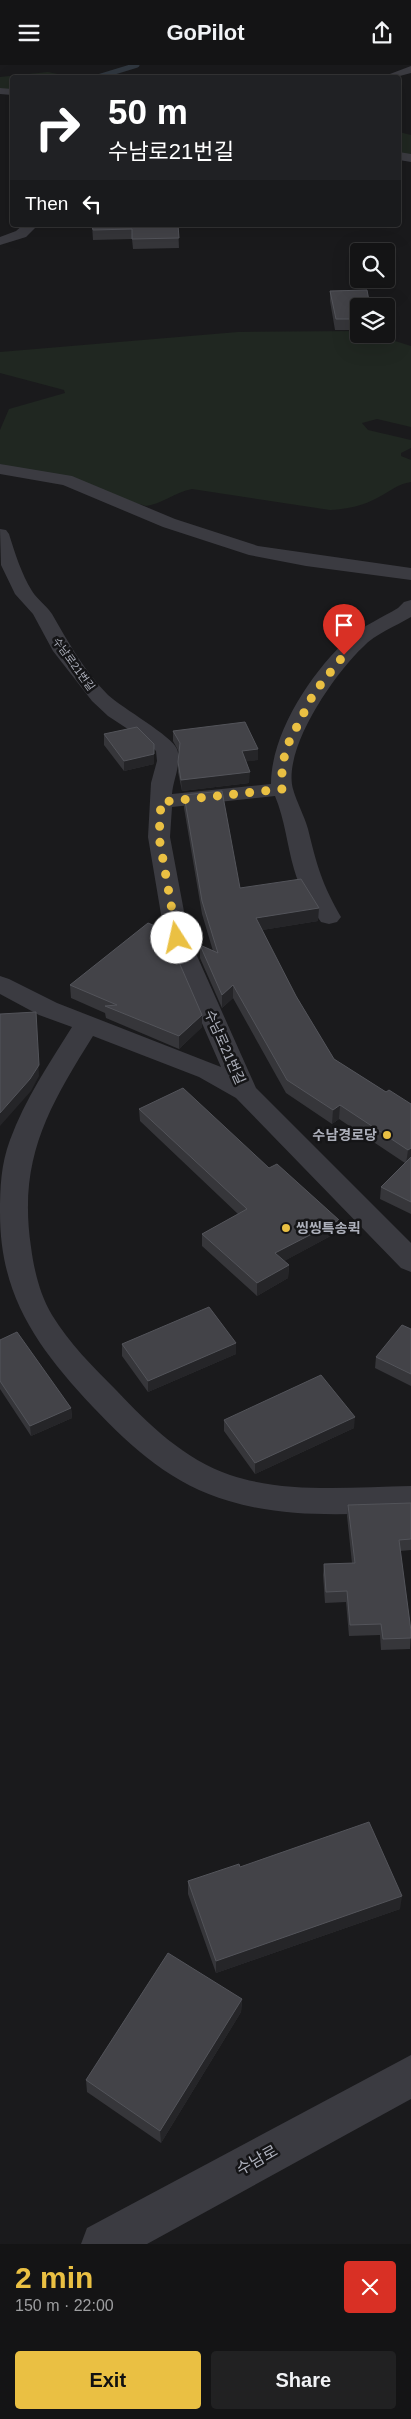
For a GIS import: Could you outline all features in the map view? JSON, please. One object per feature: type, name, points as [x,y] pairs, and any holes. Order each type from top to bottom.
[{"type":"street","points":[[393,75],[407,70]]},
{"type":"street","points":[[0,241],[21,234],[29,227]]},
{"type":"street","points":[[0,469],[66,480],[169,523],[255,551],[411,574]]},
{"type":"street","name":"수남로21번길","points":[[0,534],[10,565],[24,594],[41,612],[60,647],[99,697],[115,712],[153,737],[166,749],[168,761],[162,783],[159,837],[177,938],[245,1093],[411,1261]]},
{"type":"street","points":[[329,917],[306,870],[293,809],[282,789],[282,765],[288,744],[314,693],[332,668],[357,641],[405,612],[411,606]]},
{"type":"street","points":[[161,802],[282,789]]},
{"type":"street","points":[[0,983],[48,1009],[208,1071],[245,1093]]},
{"type":"street","points":[[87,1024],[34,1116],[18,1158],[12,1191],[14,1226],[22,1272],[33,1308],[50,1335],[78,1371],[135,1431],[162,1455],[197,1476],[231,1488],[279,1497],[348,1501],[411,1499]]},
{"type":"street","points":[[379,1229],[411,1240]]},
{"type":"street","name":"수남로","points":[[103,2244],[411,2076]]},
{"type":"shaded area","points":[[48,72],[62,75],[19,75]]},
{"type":"shaded area","points":[[10,76],[10,90],[0,89],[0,77]]},
{"type":"shaded area","points":[[401,132],[411,135],[411,156],[401,154]]},
{"type":"shaded area","points":[[350,331],[350,343],[395,343],[395,341],[411,346],[411,427],[377,419],[362,423],[368,430],[411,440],[411,448],[401,453],[401,456],[411,460],[411,482],[398,486],[367,503],[349,508],[330,510],[192,489],[146,506],[0,464],[0,430],[9,409],[65,393],[64,390],[0,373],[0,352],[238,332]]},
{"type":"building","points":[[92,227],[178,227],[179,238],[132,239],[132,229],[93,230]]},
{"type":"building","points":[[367,290],[368,298],[350,298],[350,319],[336,319],[330,291]]},
{"type":"building","points":[[245,722],[258,749],[242,751],[250,772],[181,780],[178,762],[180,743],[173,731]]},
{"type":"building","points":[[137,727],[154,744],[154,754],[124,761],[104,734]]},
{"type":"building","points":[[222,791],[240,888],[301,879],[319,908],[256,918],[296,996],[334,1059],[386,1092],[389,1090],[411,1104],[411,1148],[408,1150],[340,1105],[333,1110],[287,1080],[233,985],[222,995],[200,945],[218,953],[202,901],[184,795]]},
{"type":"building","points":[[148,923],[165,930],[202,1015],[179,1036],[105,1006],[117,1005],[70,985]]},
{"type":"building","points":[[36,1012],[39,1065],[30,1079],[0,1113],[0,1014]]},
{"type":"building","points":[[183,1088],[269,1168],[277,1164],[339,1220],[275,1253],[289,1265],[257,1283],[202,1234],[247,1209],[139,1109]]},
{"type":"building","points":[[411,1157],[411,1202],[381,1187]]},
{"type":"building","points":[[209,1307],[236,1343],[148,1381],[122,1344]]},
{"type":"building","points":[[402,1325],[411,1329],[411,1374],[376,1357]]},
{"type":"building","points":[[17,1332],[71,1408],[30,1426],[0,1381],[0,1340]]},
{"type":"building","points":[[321,1375],[355,1417],[255,1463],[224,1420]]},
{"type":"building","points":[[411,1503],[411,1539],[399,1540],[411,1638],[383,1639],[381,1624],[350,1625],[347,1591],[326,1592],[324,1564],[355,1563],[348,1505]]},
{"type":"building","points":[[369,1822],[402,1896],[216,1961],[188,1881],[239,1864],[240,1867]]},
{"type":"building","points":[[168,1953],[242,1999],[160,2131],[86,2080]]},
{"type":"waterway","points":[[104,75],[137,65]]},
{"type":"place","name":"수남경로당","points":[[387,1135]]},
{"type":"place","name":"씽씽특송퀵","points":[[286,1228]]},
{"type":"route","points":[[177,938],[159,837],[161,802],[282,789],[282,765],[288,744],[314,693],[344,655]]}]
